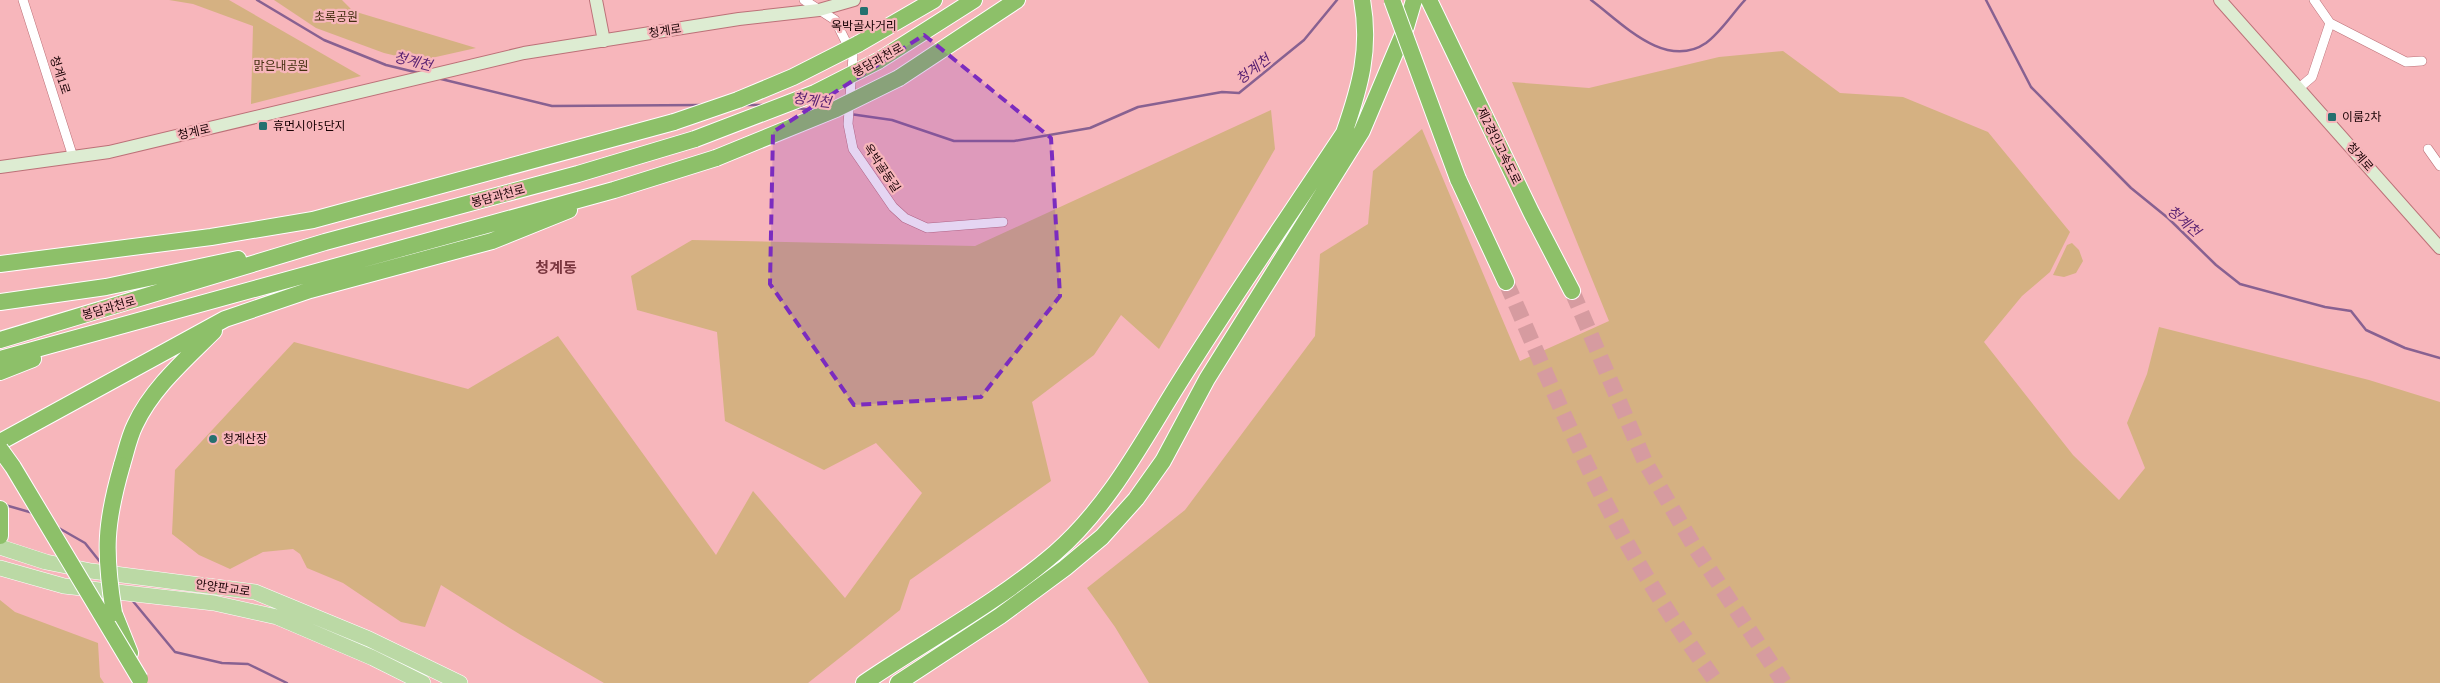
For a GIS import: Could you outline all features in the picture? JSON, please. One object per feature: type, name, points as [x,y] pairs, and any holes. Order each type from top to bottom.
[{"type":"highway","name":"봉담과천로","points":[[0,264],[211,238],[313,220],[674,122],[738,100],[854,50],[934,0]]},
{"type":"highway","name":"봉담과천로","points":[[0,340],[326,242],[578,174],[695,139],[815,94],[878,61],[974,0]]},
{"type":"highway","name":"봉담과천로","points":[[0,359],[614,190],[716,158],[820,116],[899,78],[1017,0]]},
{"type":"highway","points":[[864,683],[993,598],[1054,553],[1081,528],[1106,497],[1142,445],[1179,383],[1344,132],[1355,99],[1366,53],[1365,17],[1362,0]]},
{"type":"highway","points":[[1392,0],[1458,179],[1506,282]]},
{"type":"highway","points":[[898,683],[1000,616],[1065,568],[1102,537],[1136,499],[1164,461],[1207,379],[1362,131],[1406,27],[1414,0]]},
{"type":"highway","name":"제2경인고속도로","points":[[1429,0],[1531,212],[1572,291]]},
{"type":"highway","name":"봉담과천로","points":[[0,442],[225,319],[310,290],[492,241],[554,217],[614,190]]},
{"type":"highway","points":[[0,302],[106,287],[195,270],[293,246],[326,242]]},
{"type":"highway","points":[[141,681],[114,613],[108,577],[106,542],[110,507],[135,424],[173,372],[225,319]]},
{"type":"highway","points":[[0,372],[109,328]]},
{"type":"highway","points":[[0,449],[13,467],[141,681]]},
{"type":"highway","points":[[0,509],[0,536]]},
{"type":"main road","name":"안양판교로","points":[[0,547],[46,562],[98,572],[255,592],[369,639],[460,683]]},
{"type":"main road","name":"안양판교로","points":[[0,568],[64,586],[214,603],[277,617],[373,658],[423,683]]},
{"type":"street","name":"청계1로","points":[[23,0],[73,157]]},
{"type":"street","points":[[596,0],[604,41]]},
{"type":"street","points":[[804,0],[816,5],[835,20],[854,50]]},
{"type":"street","name":"청계로","points":[[0,167],[109,152],[230,124],[385,84],[524,53],[854,0]]},
{"type":"street","name":"청계로","points":[[2220,0],[2440,248]]},
{"type":"street","points":[[2314,0],[2330,23],[2406,62],[2422,61]]},
{"type":"street","points":[[2299,88],[2312,77],[2330,23]]},
{"type":"street","name":"옥박골동길","points":[[854,50],[848,124],[854,149],[893,206],[905,218],[927,228],[1003,222]]},
{"type":"street","points":[[2428,149],[2440,166]]},
{"type":"highlighted area","points":[[924,35],[1051,138],[1060,296],[981,397],[854,405],[770,284],[773,132]]},
{"type":"green space","name":"맑은내공원","points":[[169,0],[229,0],[361,76],[251,104],[253,26],[193,4]]},
{"type":"green space","name":"초록공원","points":[[274,0],[342,0],[353,11],[476,48],[418,61],[384,53],[316,28]]},
{"type":"green space","points":[[1783,51],[1840,93],[1903,97],[1988,132],[2070,232],[2050,272],[2022,296],[1984,342],[2073,455],[2119,500],[2145,468],[2127,423],[2147,374],[2159,327],[2369,380],[2440,402],[2440,683],[1149,683],[1115,627],[1087,588],[1185,510],[1315,336],[1320,254],[1368,224],[1373,171],[1422,129],[1520,361],[1609,321],[1512,82],[1589,88],[1719,57]]},
{"type":"green space","points":[[1271,110],[1275,149],[1159,349],[1121,315],[1094,355],[1032,402],[1051,481],[910,580],[900,610],[808,683],[604,683],[521,635],[441,585],[425,627],[401,622],[343,583],[307,568],[300,554],[293,549],[263,552],[230,569],[199,555],[172,534],[175,470],[294,342],[468,389],[558,336],[716,555],[753,491],[845,598],[922,493],[876,443],[824,470],[725,421],[717,332],[637,310],[631,276],[692,240],[975,246]]},
{"type":"green space","points":[[2072,243],[2079,250],[2083,261],[2076,273],[2064,277],[2053,275],[2067,245]]},
{"type":"green space","points":[[0,600],[15,612],[98,643],[100,677],[104,683],[0,683]]},
{"type":"waterway","name":"청계천","points":[[257,0],[324,40],[386,65],[419,73]]},
{"type":"waterway","name":"청계천","points":[[850,114],[892,120],[954,141],[1014,141],[1090,128],[1138,107],[1222,92],[1239,93],[1304,40],[1337,0]]},
{"type":"waterway","name":"청계천","points":[[1591,0],[1644,40],[1660,48],[1675,51],[1691,50],[1706,43],[1722,28],[1745,0]]},
{"type":"waterway","name":"청계천","points":[[1986,0],[2031,87],[2131,188],[2168,218],[2216,265],[2240,284],[2325,307],[2351,311],[2366,330],[2405,348],[2440,358]]},
{"type":"waterway","name":"청계천","points":[[441,79],[552,106],[702,105]]},
{"type":"waterway","name":"청계천","points":[[745,105],[762,105]]},
{"type":"waterway","name":"청계천","points":[[795,108],[814,110]]},
{"type":"waterway","points":[[5,505],[33,513]]},
{"type":"waterway","points":[[57,527],[85,543],[101,563]]},
{"type":"waterway","points":[[132,600],[175,652],[222,663],[248,664],[287,683]]},
{"type":"tunnel","points":[[1506,282],[1564,415],[1611,513],[1638,563],[1682,633],[1717,683]]},
{"type":"tunnel","points":[[1572,291],[1645,462],[1694,546],[1784,683]]},
{"type":"place","name":"옥박골사거리","points":[[864,11]]},
{"type":"place","name":"이룸2차","points":[[2332,117]]},
{"type":"place","name":"휴먼시아5단지","points":[[263,126]]},
{"type":"place","name":"청계산장","points":[[213,439]]},
{"type":"district","name":"청계동","points":[[556,268]]}]
